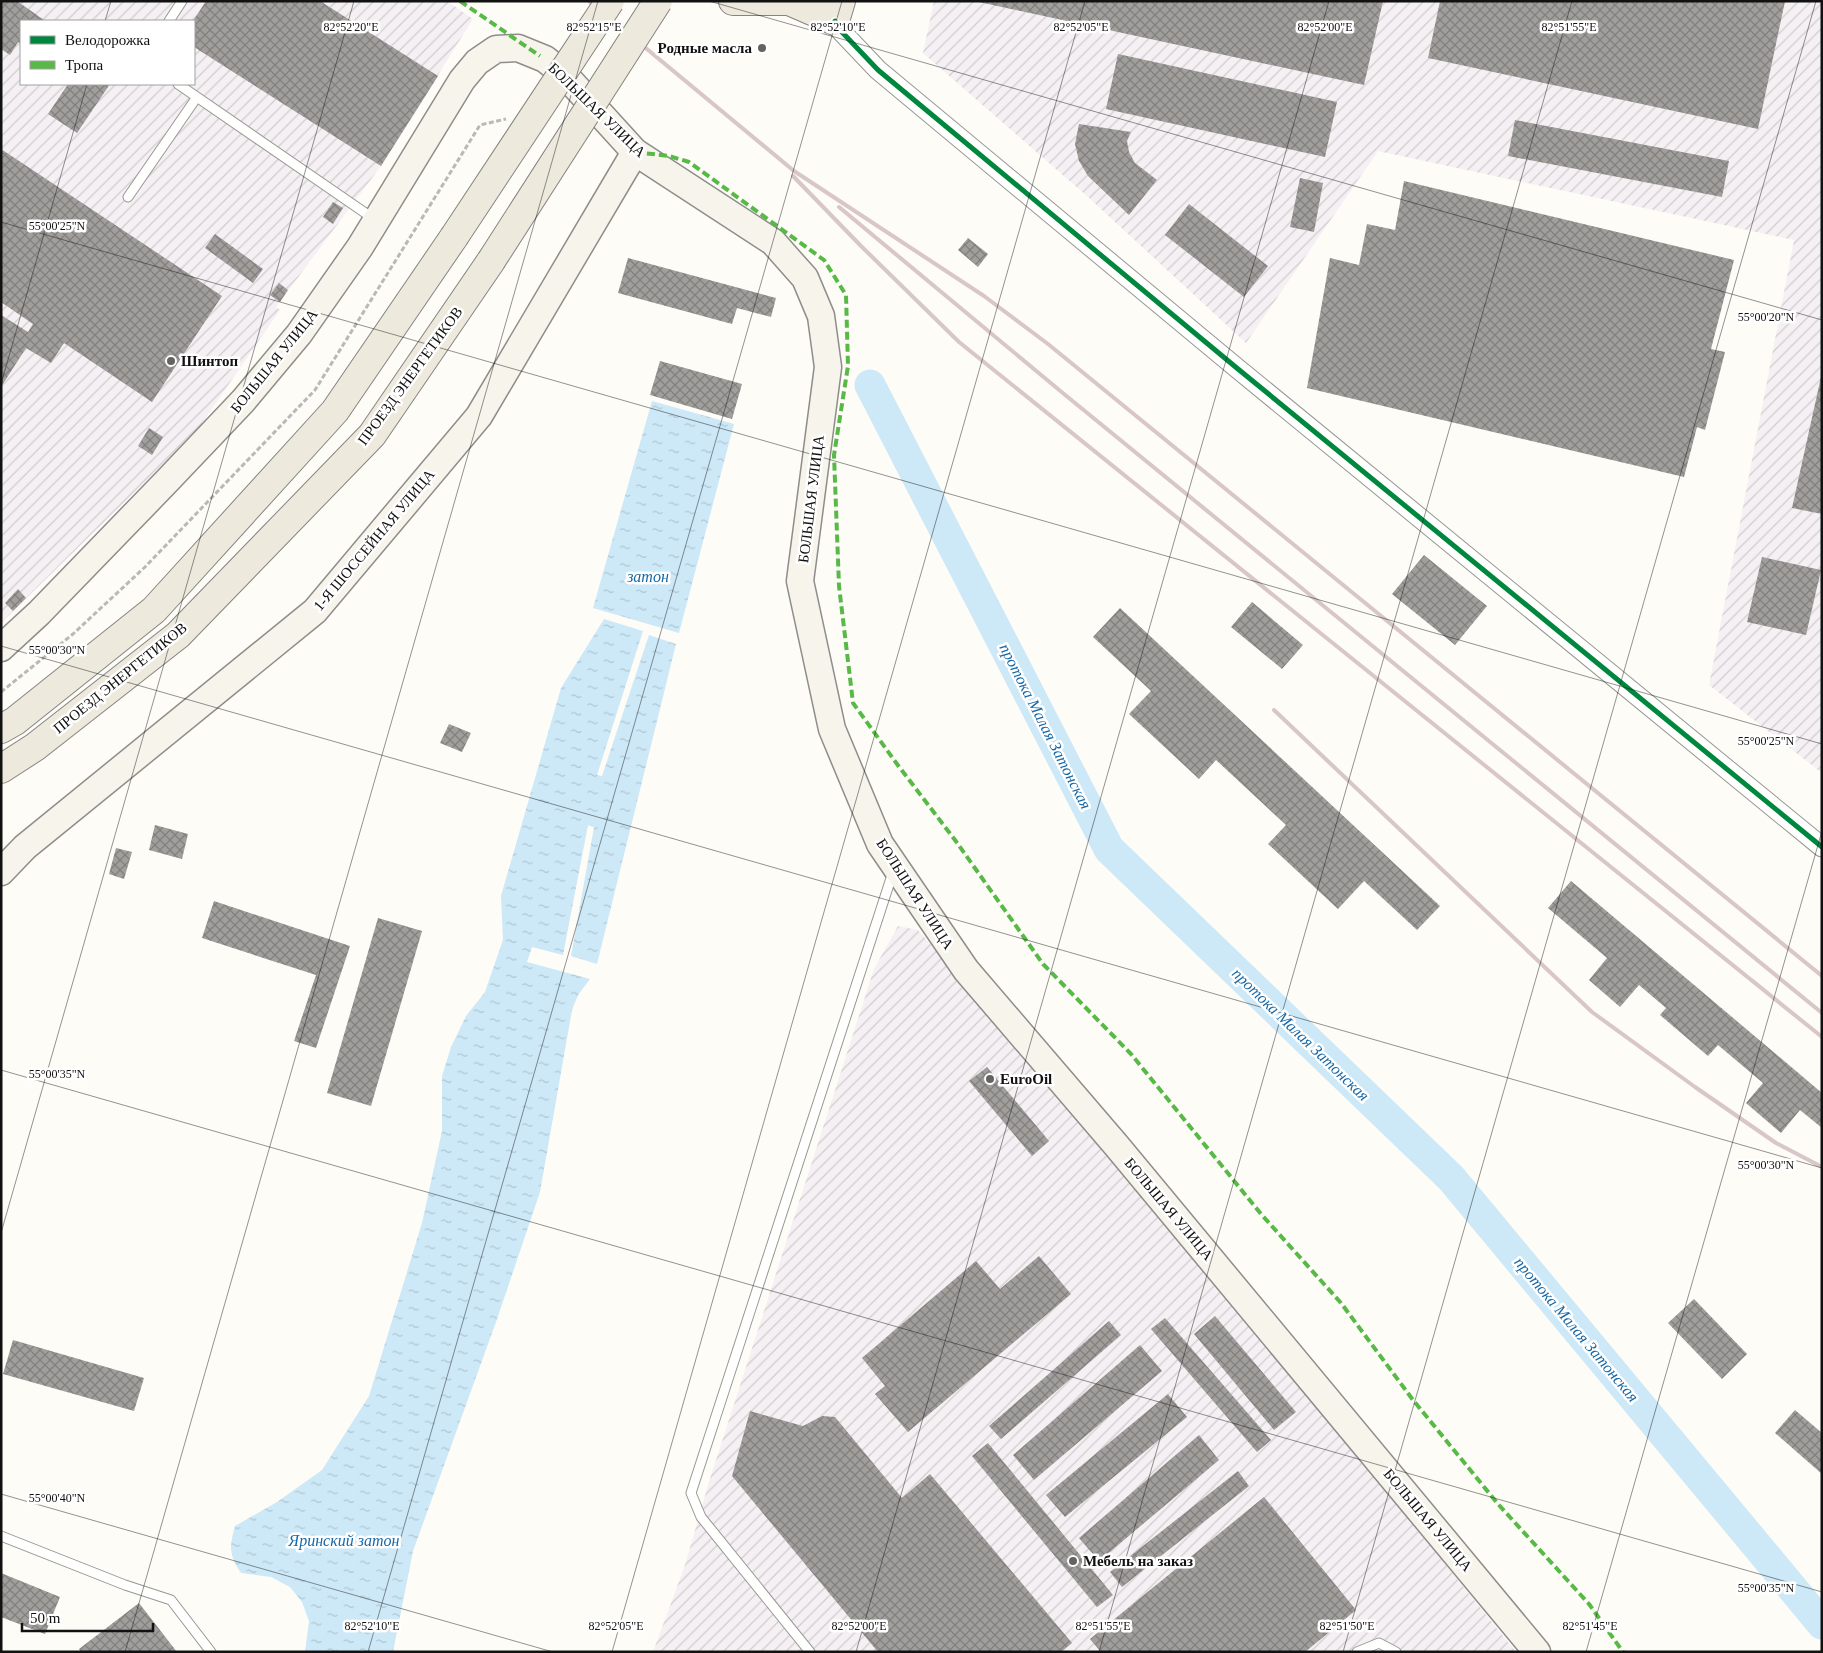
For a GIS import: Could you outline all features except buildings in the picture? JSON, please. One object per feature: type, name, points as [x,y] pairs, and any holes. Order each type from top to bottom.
[{"type":"main road","name":"ПРОЕЗД ЭНЕРГЕТИКОВ","points":[[1,729],[15,721],[154,610],[335,411],[610,1]]},
{"type":"main road","name":"ПРОЕЗД ЭНЕРГЕТИКОВ","points":[[1,769],[36,747],[178,635],[372,435],[491,261],[658,1]]},
{"type":"main road","points":[[733,1],[745,3],[789,2],[838,11]]},
{"type":"main road","name":"БОЛЬШАЯ УЛИЦА","points":[[1,648],[39,613],[243,401],[299,334],[360,247],[462,80],[477,62],[496,49],[518,48],[545,59],[564,74],[636,152],[773,242],[804,278],[821,316],[828,367],[800,582],[832,729],[880,844],[966,970],[1116,1145],[1537,1652]]},
{"type":"main road","name":"1-Я ШОССЕЙНАЯ УЛИЦА","points":[[1,872],[25,847],[315,611],[479,416],[636,152]]},
{"type":"street","points":[[838,11],[840,30],[878,70],[1238,369],[1822,847]]},
{"type":"lane","points":[[170,20],[182,1]]},
{"type":"lane","points":[[179,85],[376,221]]},
{"type":"lane","points":[[128,197],[197,97]]},
{"type":"lane","points":[[810,1652],[700,1517],[692,1493],[895,866]]},
{"type":"lane","points":[[1,1536],[125,1585],[171,1600],[211,1652]]},
{"type":"lane","points":[[1358,1652],[1380,1643],[1396,1652]]},
{"type":"path","points":[[1,692],[73,634],[145,567],[315,390],[480,125],[506,119],[511,120]]},
{"type":"shaded area","points":[[1,1],[447,1],[473,19],[381,166],[276,307],[280,310],[196,432],[1,623]]},
{"type":"shaded area","points":[[934,1],[1822,1],[1822,773],[1709,685],[1794,240],[1378,151],[1246,343],[1088,197],[923,53]]},
{"type":"shaded area","points":[[898,926],[918,930],[958,976],[1361,1460],[1516,1652],[653,1652],[685,1565],[708,1485],[874,969]]},
{"type":"water","name":"затон","points":[[652,401],[734,424],[679,633],[593,608]]},
{"type":"water","name":"Яринский затон","points":[[604,619],[643,631],[597,775],[602,776],[649,635],[676,644],[597,964],[571,956],[594,827],[588,825],[563,955],[532,947],[527,962],[590,979],[578,995],[572,1010],[540,1192],[496,1322],[413,1551],[393,1652],[305,1652],[309,1621],[302,1602],[290,1587],[271,1577],[241,1573],[231,1551],[235,1526],[277,1502],[322,1470],[369,1396],[422,1223],[442,1131],[442,1076],[451,1047],[466,1016],[485,992],[503,940],[501,896],[561,688]]},
{"type":"waterway","name":"протока Малая Затонская","points":[[870,385],[1109,849],[1451,1178],[1822,1624]]},
{"type":"railway","points":[[589,1],[794,171],[984,296],[1048,344],[1822,976]]},
{"type":"railway","points":[[793,176],[959,342],[1822,1037]]},
{"type":"railway","points":[[839,207],[1064,394],[1822,1013]]},
{"type":"railway","points":[[1274,710],[1592,1012],[1776,1143],[1822,1167]]},
{"type":"marked path","points":[[460,1],[540,56]]},
{"type":"marked path","points":[[635,152],[669,156],[689,162],[824,260],[846,295],[848,366],[834,455],[839,586],[853,703],[955,840],[1043,964],[1131,1054],[1261,1214],[1341,1303],[1413,1400],[1498,1504],[1589,1604],[1623,1652]]},
{"type":"cycle path","points":[[835,21],[840,30],[878,70],[1238,369],[1822,847]]},
{"type":"place","name":"Родные масла","points":[[762,48]]},
{"type":"place","name":"Шинтоп","points":[[171,361]]},
{"type":"place","name":"EuroOil","points":[[990,1079]]},
{"type":"place","name":"Мебель на заказ","points":[[1073,1561]]}]
